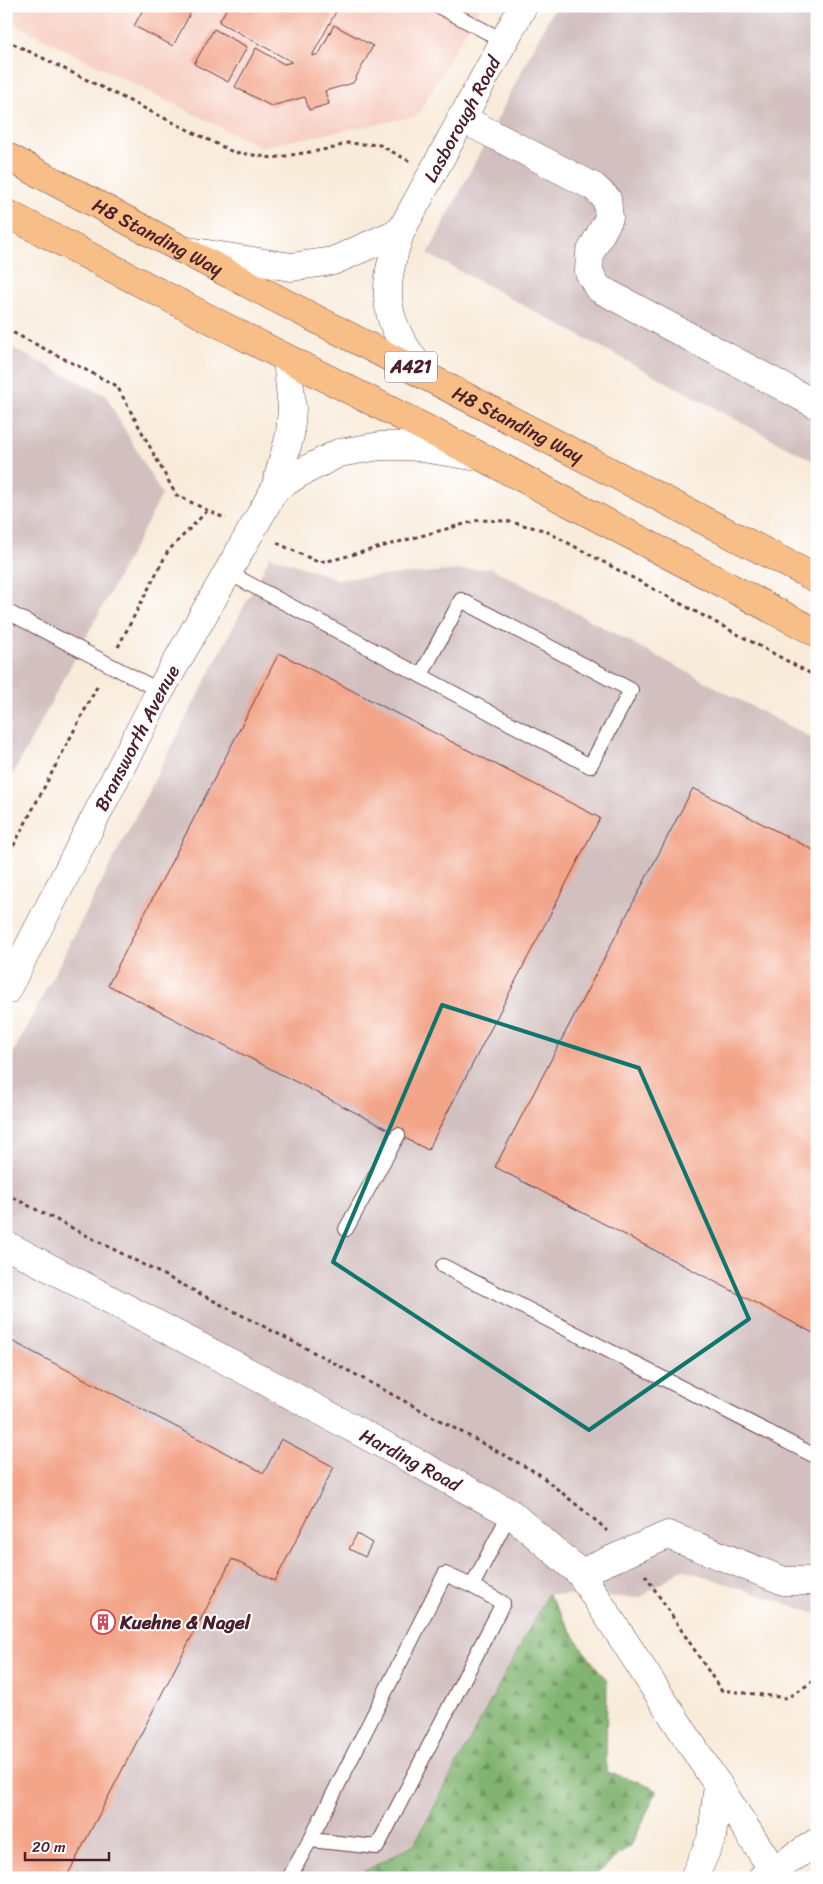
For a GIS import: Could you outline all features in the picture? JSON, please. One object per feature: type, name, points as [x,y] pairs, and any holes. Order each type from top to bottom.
[{"type":"highway","name":"H8 Standing Way","points":[[6,156],[817,579]]},
{"type":"highway","name":"A421","points":[[6,213],[287,359],[484,458],[817,633]]},
{"type":"street","name":"Lasborough Road","points":[[425,374],[401,342],[393,323],[387,302],[387,284],[391,260],[401,231],[523,6]]},
{"type":"street","points":[[461,118],[594,187],[607,199],[609,218],[590,253],[588,272],[598,288],[817,406]]},
{"type":"street","points":[[183,250],[291,267],[333,261],[401,231]]},
{"type":"street","name":"Bransworth Avenue","points":[[8,982],[160,691],[275,489],[290,435],[292,408],[287,359]]},
{"type":"street","name":"Bransworth Avenue","points":[[275,489],[298,474],[339,453],[380,446],[420,447],[484,458]]},
{"type":"street","name":"Harding Road","points":[[6,1245],[267,1382],[510,1514],[580,1573],[718,1784],[768,1874]]},
{"type":"street","points":[[580,1573],[668,1534],[784,1581],[817,1581]]},
{"type":"street","points":[[694,1878],[712,1837],[718,1784]]},
{"type":"street","points":[[768,1874],[817,1842]]},
{"type":"lane","points":[[438,6],[504,41]]},
{"type":"lane","points":[[227,572],[590,766],[631,690],[461,600],[421,675]]},
{"type":"lane","points":[[6,611],[160,691]]},
{"type":"lane","points":[[346,1229],[398,1135]]},
{"type":"lane","points":[[443,1266],[817,1457]]},
{"type":"lane","points":[[472,1586],[510,1514]]},
{"type":"lane","points":[[290,1878],[445,1574],[503,1603],[377,1847],[310,1840]]},
{"type":"path","points":[[6,40],[233,152],[273,158],[334,148],[347,143],[380,146],[432,173]]},
{"type":"path","points":[[6,329],[117,386],[176,495],[318,562],[333,560],[479,520],[506,520],[544,530],[817,677]]},
{"type":"highlighted area","points":[[442,1005],[639,1068],[749,1319],[589,1430],[333,1262]]},
{"type":"shaded area","points":[[6,6],[480,6],[417,116],[260,147],[6,20]]},
{"type":"shaded area","points":[[555,6],[817,6],[817,463],[428,254]]},
{"type":"shaded area","points":[[6,345],[105,395],[162,495],[6,787]]},
{"type":"shaded area","points":[[270,556],[337,579],[491,568],[817,741],[817,1614],[682,1569],[640,1598],[548,1594],[413,1844],[351,1878],[6,1878],[6,1067]]},
{"type":"green space","points":[[548,1594],[583,1650],[607,1681],[606,1772],[640,1782],[657,1791],[632,1844],[592,1878],[352,1878],[414,1844]]},
{"type":"building","points":[[145,6],[194,6],[173,46],[134,26]]},
{"type":"building","points":[[228,6],[339,6],[312,56],[319,54],[334,25],[373,46],[353,83],[325,91],[329,104],[309,110],[305,97],[271,106],[235,87],[256,48],[284,64],[292,62],[219,22]]},
{"type":"building","points":[[214,29],[247,47],[228,82],[194,64]]},
{"type":"building","points":[[279,653],[600,818],[428,1150],[108,985]]},
{"type":"building","points":[[693,788],[817,852],[817,1335],[495,1167]]},
{"type":"building","name":"Kuehne & Nagel","points":[[6,1338],[264,1473],[281,1439],[334,1467],[275,1581],[232,1559],[66,1878],[6,1878]]},
{"type":"building","points":[[357,1534],[372,1543],[365,1557],[349,1549]]},
{"type":"place","name":"Kuehne & Nagel","points":[[103,1622]]}]
